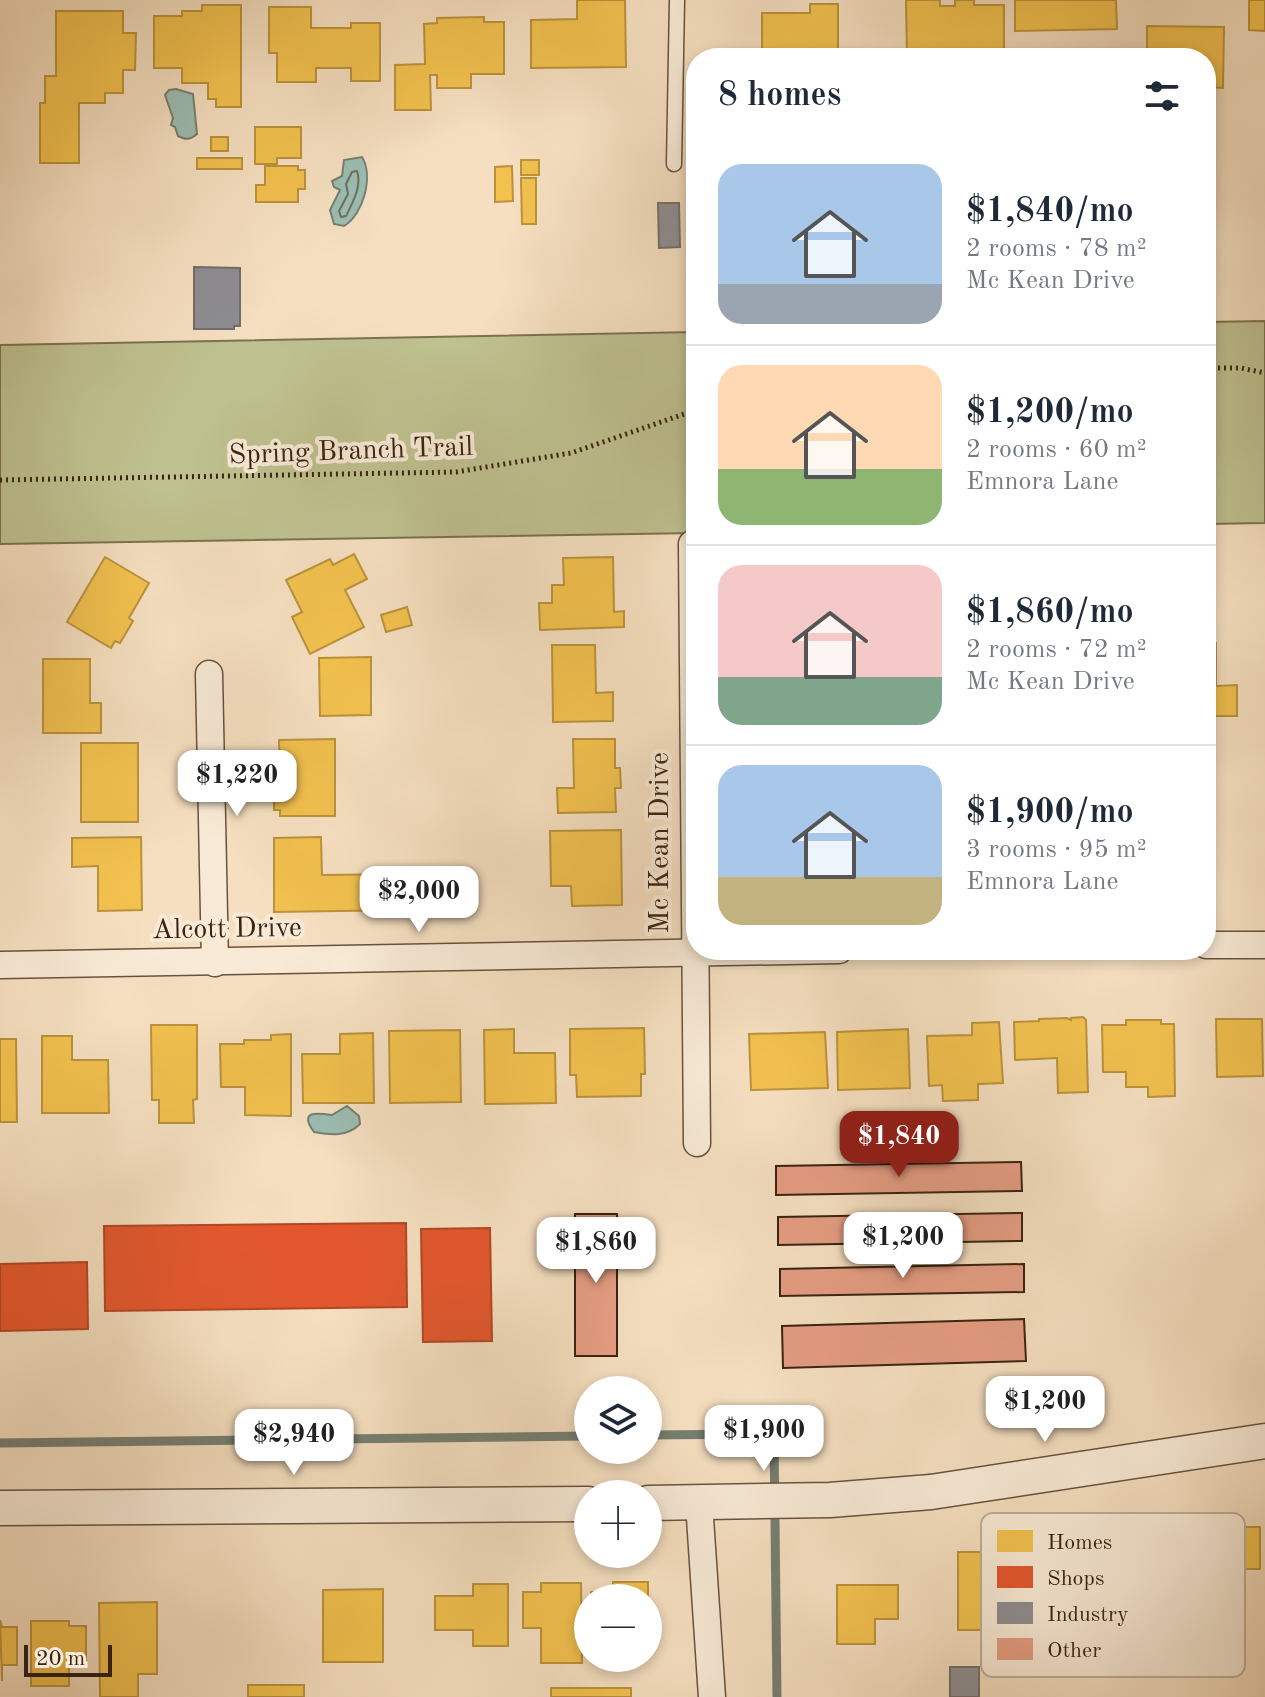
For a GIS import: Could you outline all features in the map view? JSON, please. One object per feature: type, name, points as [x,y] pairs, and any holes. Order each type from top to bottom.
[{"type":"street","points":[[209,674],[215,963]]},
{"type":"street","points":[[1216,945],[1265,945]]},
{"type":"street","name":"Alcott Drive","points":[[0,965],[686,953]]},
{"type":"street","name":"Mc Kean Drive","points":[[694,960],[697,1143]]},
{"type":"street","points":[[662,1503],[830,1500],[931,1492],[1265,1441]]},
{"type":"street","points":[[699,1503],[712,1697]]},
{"type":"street","points":[[0,1508],[574,1504]]},
{"type":"lane","points":[[674,164],[677,0]]},
{"type":"path","points":[[1216,368],[1241,368],[1265,373]]},
{"type":"path","name":"Spring Branch Trail","points":[[0,480],[456,472],[571,453],[686,413]]},
{"type":"green space","points":[[1265,321],[1265,523],[1216,524],[1216,322]]},
{"type":"green space","points":[[686,332],[686,533],[0,544],[0,345]]},
{"type":"water","points":[[169,90],[193,94],[197,134],[186,139],[178,136],[171,125],[173,118],[165,95]]},
{"type":"water","points":[[362,157],[367,184],[361,204],[351,221],[344,226],[334,224],[330,210],[340,190],[334,187],[332,181],[342,176],[344,160]]},
{"type":"water","points":[[347,1106],[359,1116],[360,1124],[355,1128],[338,1134],[314,1132],[309,1116],[332,1115]]},
{"type":"building: Homes","points":[[577,0],[625,0],[626,67],[531,68],[531,20],[577,19]]},
{"type":"building: Homes","points":[[906,0],[940,0],[940,6],[955,6],[955,0],[974,0],[974,5],[1004,5],[1004,48],[907,48]]},
{"type":"building: Homes","points":[[1015,0],[1116,0],[1117,29],[1015,31]]},
{"type":"building: Homes","points":[[1249,0],[1265,0],[1265,31],[1249,30]]},
{"type":"building: Homes","points":[[810,4],[838,4],[838,48],[762,48],[762,13],[810,13]]},
{"type":"building: Homes","points":[[202,5],[241,5],[241,107],[216,107],[216,99],[208,99],[208,83],[182,83],[182,68],[154,68],[154,16],[182,16],[182,11],[202,11]]},
{"type":"building: Homes","points":[[269,7],[311,7],[311,28],[351,28],[351,23],[380,23],[380,81],[351,81],[351,68],[316,68],[316,82],[277,82],[277,53],[269,53]]},
{"type":"building: Homes","points":[[56,11],[123,11],[123,33],[136,33],[135,70],[123,70],[123,93],[105,93],[105,103],[79,103],[79,163],[40,163],[40,103],[45,103],[45,76],[56,76]]},
{"type":"building: Homes","points":[[484,17],[484,22],[504,22],[504,74],[471,74],[471,88],[437,88],[437,75],[430,75],[431,110],[395,110],[395,65],[425,64],[424,24],[437,23],[437,18]]},
{"type":"building: Homes","points":[[1147,26],[1224,27],[1223,88],[1216,88],[1216,48],[1147,48]]},
{"type":"building: Homes","points":[[255,127],[301,127],[301,158],[277,158],[277,164],[255,164]]},
{"type":"building: Homes","points":[[211,137],[228,137],[228,151],[211,151]]},
{"type":"building: Homes","points":[[197,158],[242,158],[242,169],[197,169]]},
{"type":"building: Homes","points":[[521,160],[539,160],[539,175],[521,175]]},
{"type":"building: Homes","points":[[265,166],[298,166],[298,170],[305,170],[305,189],[298,189],[298,202],[256,202],[256,185],[265,185]]},
{"type":"building: Homes","points":[[512,166],[513,201],[495,202],[495,167]]},
{"type":"building: Homes","points":[[521,178],[536,178],[536,224],[522,224]]},
{"type":"building: Homes","points":[[354,554],[367,579],[345,590],[364,627],[310,654],[292,617],[302,612],[286,580],[330,559],[333,565]]},
{"type":"building: Homes","points":[[105,557],[149,583],[129,618],[133,621],[120,643],[115,641],[111,648],[67,622]]},
{"type":"building: Homes","points":[[613,557],[614,612],[624,611],[624,627],[540,630],[539,603],[552,603],[552,585],[564,585],[563,558]]},
{"type":"building: Homes","points":[[407,607],[412,625],[386,632],[381,615]]},
{"type":"building: Homes","points":[[552,645],[595,645],[596,693],[613,692],[613,721],[553,722]]},
{"type":"building: Homes","points":[[371,657],[371,715],[320,716],[319,658]]},
{"type":"building: Homes","points":[[43,659],[90,659],[90,703],[101,703],[101,733],[43,733]]},
{"type":"building: Homes","points":[[1237,685],[1237,716],[1216,716],[1216,686]]},
{"type":"building: Homes","points":[[335,739],[335,816],[280,816],[280,810],[274,810],[274,779],[280,779],[279,740]]},
{"type":"building: Homes","points":[[573,739],[615,739],[615,768],[620,768],[621,788],[615,788],[616,812],[558,813],[557,788],[574,788]]},
{"type":"building: Homes","points":[[81,743],[138,743],[138,822],[81,822]]},
{"type":"building: Homes","points":[[621,830],[622,905],[572,906],[571,886],[551,886],[550,831]]},
{"type":"building: Homes","points":[[141,837],[142,910],[98,911],[98,866],[72,867],[72,838]]},
{"type":"building: Homes","points":[[321,837],[322,875],[404,874],[405,910],[274,912],[274,838]]},
{"type":"building: Homes","points":[[425,879],[438,880],[437,898],[424,897]]},
{"type":"building: Homes","points":[[1083,1017],[1086,1020],[1088,1092],[1058,1093],[1057,1058],[1015,1060],[1014,1022]]},
{"type":"building: Homes","points":[[1216,1019],[1262,1019],[1263,1076],[1217,1077]]},
{"type":"building: Homes","points":[[1126,1020],[1161,1020],[1161,1024],[1174,1024],[1175,1096],[1148,1097],[1148,1087],[1126,1087],[1126,1072],[1103,1072],[1102,1025],[1126,1025]]},
{"type":"building: Homes","points":[[999,1022],[1003,1083],[978,1084],[978,1100],[943,1101],[942,1085],[929,1086],[927,1036],[972,1035],[972,1023]]},
{"type":"building: Homes","points":[[151,1025],[197,1025],[194,1123],[159,1123],[159,1100],[152,1100]]},
{"type":"building: Homes","points":[[644,1028],[645,1074],[641,1074],[641,1096],[577,1097],[576,1075],[570,1075],[570,1029]]},
{"type":"building: Homes","points":[[514,1029],[514,1053],[555,1053],[556,1103],[485,1104],[484,1030]]},
{"type":"building: Homes","points":[[908,1029],[910,1088],[838,1090],[837,1032]]},
{"type":"building: Homes","points":[[460,1030],[461,1102],[390,1103],[389,1031]]},
{"type":"building: Homes","points":[[825,1032],[828,1088],[751,1090],[749,1034]]},
{"type":"building: Homes","points":[[373,1033],[374,1103],[303,1103],[302,1054],[340,1054],[340,1034]]},
{"type":"building: Homes","points":[[291,1034],[291,1116],[245,1115],[245,1087],[221,1087],[220,1044],[244,1044],[244,1040],[271,1040],[271,1035]]},
{"type":"building: Homes","points":[[42,1036],[72,1036],[72,1060],[108,1060],[109,1113],[42,1113]]},
{"type":"building: Homes","points":[[0,1039],[16,1039],[17,1122],[0,1122]]},
{"type":"building: Homes","points":[[1245,1527],[1260,1527],[1260,1569],[1245,1569]]},
{"type":"building: Homes","points":[[958,1552],[981,1552],[981,1630],[958,1630]]},
{"type":"building: Homes","points":[[613,1582],[648,1582],[648,1584]]},
{"type":"building: Homes","points":[[541,1583],[581,1583],[574,1584],[574,1663],[541,1663],[541,1628],[523,1628],[523,1592],[541,1592]]},
{"type":"building: Homes","points":[[473,1584],[508,1584],[508,1646],[473,1646],[473,1630],[435,1630],[435,1596],[473,1596]]},
{"type":"building: Homes","points":[[837,1585],[898,1585],[898,1619],[875,1619],[875,1644],[837,1644]]},
{"type":"building: Homes","points":[[383,1589],[383,1662],[323,1662],[323,1590]]},
{"type":"building: Homes","points":[[157,1602],[157,1674],[138,1674],[138,1697],[100,1697],[99,1603]]},
{"type":"building: Homes","points":[[0,1620],[2,1627],[17,1627],[17,1665],[2,1665],[2,1681]]},
{"type":"building: Homes","points":[[31,1621],[69,1621],[69,1626],[86,1626],[86,1665],[69,1665],[69,1686],[31,1686]]},
{"type":"building: Homes","points":[[248,1685],[304,1685],[304,1697],[248,1697]]},
{"type":"building: Homes","points":[[551,1688],[631,1688],[631,1697],[551,1697]]},
{"type":"building: Shops","points":[[406,1223],[407,1307],[105,1311],[104,1226]]},
{"type":"building: Shops","points":[[490,1228],[492,1341],[423,1342],[421,1229]]},
{"type":"building: Shops","points":[[87,1262],[88,1329],[0,1331],[0,1264]]},
{"type":"building: Industry","points":[[658,203],[679,203],[680,247],[659,248]]},
{"type":"building: Industry","points":[[194,267],[240,268],[240,326],[234,326],[234,329],[194,329]]},
{"type":"building: Industry","points":[[950,1667],[979,1667],[979,1697],[950,1697]]},
{"type":"building: Other","points":[[1021,1162],[1022,1191],[776,1195],[776,1166]]},
{"type":"building: Other","points":[[1022,1213],[1022,1241],[778,1245],[778,1217]]},
{"type":"building: Other","points":[[575,1214],[617,1214],[617,1356],[575,1356]]},
{"type":"building: Other","points":[[1024,1264],[1024,1292],[780,1296],[780,1269]]},
{"type":"building: Other","points":[[1024,1319],[1026,1361],[783,1368],[782,1326]]},
{"type":"waterway","points":[[662,1435],[774,1434],[777,1697]]},
{"type":"waterway","points":[[0,1443],[574,1436]]}]
